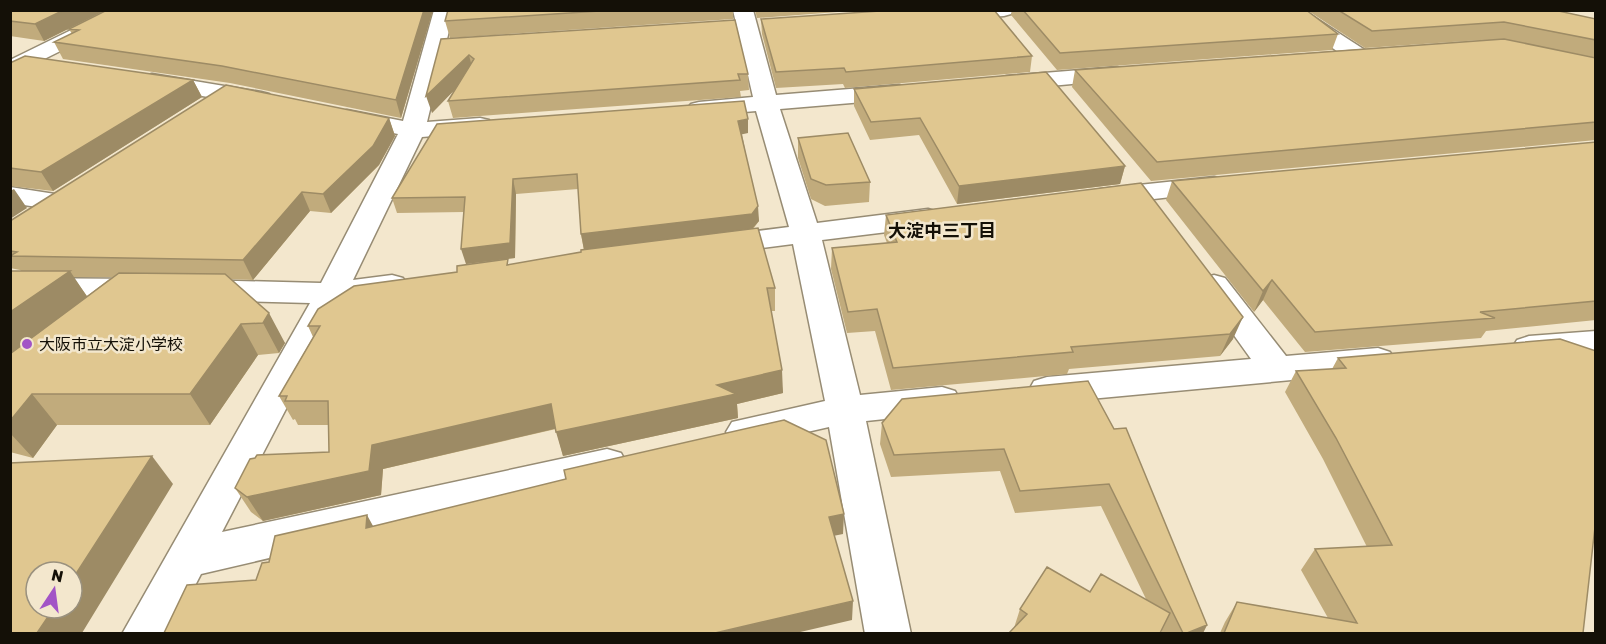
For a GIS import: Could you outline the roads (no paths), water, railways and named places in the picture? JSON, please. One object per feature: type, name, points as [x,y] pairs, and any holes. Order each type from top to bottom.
[{"type":"street","points":[[17,65],[128,10]]},
{"type":"street","points":[[145,633],[331,292],[413,130],[444,10]]},
{"type":"street","points":[[1289,10],[1360,57]]},
{"type":"street","points":[[935,15],[993,11],[1006,19]]},
{"type":"street","points":[[745,18],[766,104],[806,234],[845,410],[888,633]]},
{"type":"street","points":[[724,27],[745,18],[771,24]]},
{"type":"street","points":[[434,47],[458,45]]},
{"type":"street","points":[[1324,59],[1382,55]]},
{"type":"street","points":[[17,65],[58,67]]},
{"type":"street","points":[[991,84],[1043,71],[1133,73]]},
{"type":"street","points":[[1043,71],[1071,105]]},
{"type":"street","points":[[127,77],[230,92],[287,104]]},
{"type":"street","points":[[672,111],[920,91]]},
{"type":"street","points":[[200,112],[230,92]]},
{"type":"street","points":[[322,111],[413,130],[507,123]]},
{"type":"street","points":[[1136,183],[1164,220]]},
{"type":"street","points":[[1073,200],[1136,183],[1238,183]]},
{"type":"street","points":[[10,195],[69,195],[30,221]]},
{"type":"street","points":[[687,248],[957,215]]},
{"type":"street","points":[[1199,266],[1277,369]]},
{"type":"street","points":[[10,288],[331,292],[414,282]]},
{"type":"street","points":[[94,318],[132,289]]},
{"type":"street","points":[[1501,350],[1596,342]]},
{"type":"street","points":[[717,439],[845,410],[1407,358]]},
{"type":"street","points":[[185,560],[636,457]]},
{"type":"place","name":"大阪市立大淀小学校","points":[[27,344]]},
{"type":"district","name":"大淀中三丁目","points":[[942,231]]}]
